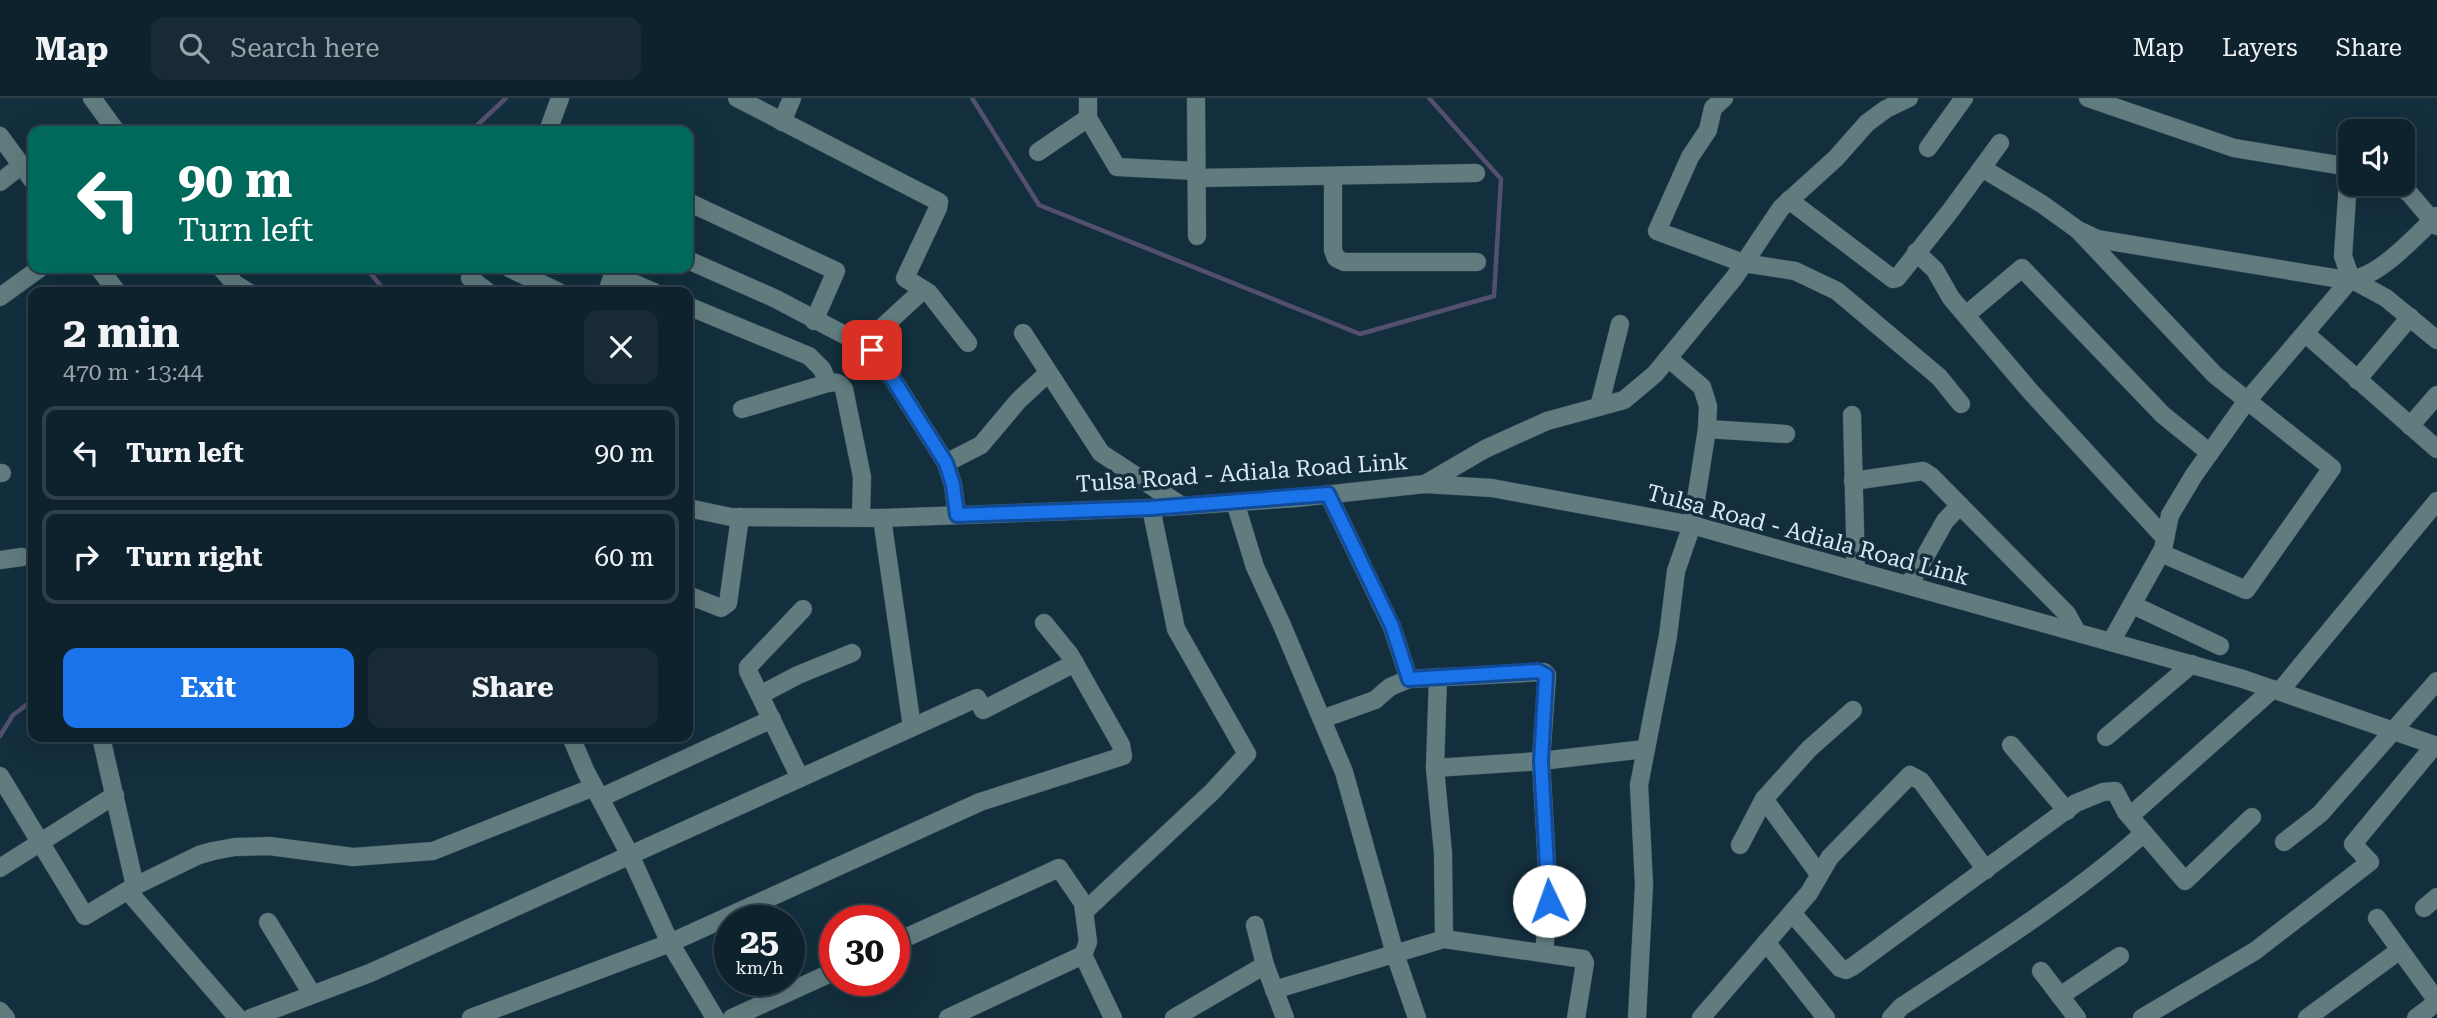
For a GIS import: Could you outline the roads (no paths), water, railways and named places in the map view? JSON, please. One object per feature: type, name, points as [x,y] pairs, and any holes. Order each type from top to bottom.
[{"type":"street","points":[[92,98],[112,126]]},
{"type":"street","points":[[550,126],[561,98]]},
{"type":"street","points":[[737,98],[939,202],[905,278],[929,293],[968,343]]},
{"type":"street","points":[[782,122],[792,98]]},
{"type":"street","points":[[1088,98],[1088,118],[1116,167],[1196,175],[1476,173]]},
{"type":"street","points":[[1195,98],[1197,236]]},
{"type":"street","points":[[1724,98],[1713,108],[1708,130],[1690,157],[1657,231],[1743,263],[1795,271],[1838,291],[1939,377],[1961,404]]},
{"type":"street","points":[[1425,484],[1485,449],[1547,421],[1623,400],[1655,374],[1734,278],[1764,230],[1789,200],[1836,158],[1884,103],[1909,98]]},
{"type":"street","points":[[1928,148],[1965,98]]},
{"type":"street","points":[[2088,98],[2234,148],[2338,165]]},
{"type":"street","points":[[1038,152],[1088,118]]},
{"type":"street","points":[[0,136],[28,174]]},
{"type":"street","points":[[1789,200],[1889,278],[1897,278],[2000,143]]},
{"type":"street","points":[[0,182],[22,165]]},
{"type":"street","points":[[1982,168],[2042,204],[2078,230],[2097,239],[2334,278],[2359,278],[2378,268],[2435,221],[2411,196]]},
{"type":"street","points":[[1332,176],[1333,250],[1336,258],[1344,262],[1478,262]]},
{"type":"street","points":[[2346,196],[2343,256],[2351,279],[2386,298],[2437,340]]},
{"type":"street","points":[[693,204],[836,271],[814,321]]},
{"type":"street","points":[[1916,252],[1936,270],[1951,298],[2163,545],[2246,590],[2332,468],[2215,376],[2078,230]]},
{"type":"street","points":[[693,262],[774,299],[877,354],[946,463],[953,485],[957,515]]},
{"type":"street","points":[[1966,315],[2022,268],[2163,415],[2210,453]]},
{"type":"street","points":[[0,298],[33,273]]},
{"type":"street","points":[[519,273],[549,287]]},
{"type":"street","points":[[470,278],[482,287]]},
{"type":"street","points":[[612,278],[639,287]]},
{"type":"street","points":[[2111,642],[2163,545],[2170,515],[2210,453],[2246,402],[2351,279]]},
{"type":"street","points":[[863,345],[923,290]]},
{"type":"street","points":[[693,308],[809,356],[822,369],[828,383]]},
{"type":"street","points":[[2357,380],[2410,317]]},
{"type":"street","points":[[1599,407],[1620,324]]},
{"type":"street","points":[[1023,333],[1101,453],[1182,506]]},
{"type":"street","points":[[2306,334],[2437,449]]},
{"type":"street","points":[[1637,1018],[1644,885],[1639,785],[1668,636],[1676,571],[1692,525],[1707,429],[1708,406],[1702,387],[1668,358]]},
{"type":"street","points":[[946,463],[981,445],[1018,401],[1048,373]]},
{"type":"street","points":[[742,410],[828,383],[836,382],[844,388],[862,477],[861,517]]},
{"type":"street","points":[[2410,426],[2437,395]]},
{"type":"street","points":[[1852,415],[1856,570]]},
{"type":"street","points":[[1707,429],[1786,434]]},
{"type":"street","points":[[1853,481],[1923,471],[1931,476],[2067,614],[2077,632]]},
{"type":"street","name":"Tulsa Road - Adiala Road Link","points":[[693,509],[740,517],[882,518],[1151,508],[1425,484],[1492,488],[1692,525],[2192,664],[2276,690],[2436,746]]},
{"type":"street","points":[[1328,494],[1392,626],[1409,679]]},
{"type":"street","points":[[2130,816],[2276,690],[2437,501]]},
{"type":"street","points":[[1235,502],[1255,567],[1344,772],[1395,954],[1417,1018]]},
{"type":"street","points":[[1909,585],[1945,521],[1960,505]]},
{"type":"street","points":[[1085,911],[1213,791],[1247,754],[1176,629],[1151,508]]},
{"type":"street","points":[[693,598],[721,608],[728,603],[740,517]]},
{"type":"street","points":[[882,518],[912,727]]},
{"type":"street","points":[[0,560],[22,557]]},
{"type":"street","points":[[2133,604],[2220,646]]},
{"type":"street","points":[[800,778],[748,667],[803,609]]},
{"type":"street","points":[[471,1018],[670,943],[980,802],[1124,756],[1121,745],[1075,663],[1044,622]]},
{"type":"street","points":[[760,695],[798,675],[852,653]]},
{"type":"street","points":[[251,1018],[370,973],[977,698],[983,710],[1075,663]]},
{"type":"street","points":[[2106,737],[2192,664]]},
{"type":"street","points":[[1322,719],[1375,700],[1390,687],[1409,679],[1538,671],[1546,675],[1541,761],[1549,901],[1544,952]]},
{"type":"street","points":[[1438,677],[1435,768],[1443,853],[1444,939]]},
{"type":"street","points":[[2284,842],[2320,814],[2437,681]]},
{"type":"street","points":[[1740,845],[1764,799],[1810,749],[1853,710]]},
{"type":"street","points":[[0,776],[85,916],[132,888],[199,855],[235,847],[269,846],[353,857],[433,851],[597,792],[772,719]]},
{"type":"street","points":[[102,742],[132,888],[238,1018]]},
{"type":"street","points":[[573,742],[631,857],[670,943],[715,1018]]},
{"type":"street","points":[[2011,745],[2067,811]]},
{"type":"street","points":[[2142,1018],[2255,951],[2371,862],[2353,844],[2436,746]]},
{"type":"street","points":[[1435,768],[1645,750]]},
{"type":"street","points":[[1701,1018],[1809,892],[1830,858],[1910,775],[1921,781],[1986,870]]},
{"type":"street","points":[[1792,913],[1840,968],[1846,970],[2076,803],[2103,792],[2115,791],[2130,816],[2185,881],[2252,817]]},
{"type":"street","points":[[0,868],[115,795]]},
{"type":"street","points":[[1764,799],[1819,874]]},
{"type":"street","points":[[1891,1018],[1901,1007],[2013,933],[2094,874],[2144,833]]},
{"type":"street","points":[[910,936],[1059,868],[1083,903],[1088,942],[1083,955],[948,1018]]},
{"type":"street","points":[[2377,918],[2437,1002],[2416,1018]]},
{"type":"street","points":[[268,922],[312,994]]},
{"type":"street","points":[[1255,925],[1273,990],[1285,1018]]},
{"type":"street","points":[[1273,990],[1444,939],[1583,958],[1585,963],[1576,1018]]},
{"type":"street","points":[[1766,942],[1826,1018]]},
{"type":"street","points":[[2308,1018],[2400,950]]},
{"type":"street","points":[[1083,955],[1113,1018]]},
{"type":"street","points":[[2060,996],[2120,956]]},
{"type":"street","points":[[1174,1018],[1265,965]]},
{"type":"street","points":[[2041,971],[2077,1018]]},
{"type":"street","points":[[732,1018],[819,978]]},
{"type":"street","points":[[0,1011],[6,1018]]},
{"type":"waterway","points":[[476,126],[506,98]]},
{"type":"waterway","points":[[972,98],[1039,205],[1360,334],[1494,296],[1501,179],[1429,98]]},
{"type":"waterway","points":[[370,273],[382,287]]},
{"type":"waterway","points":[[0,736],[13,715],[28,704]]}]
